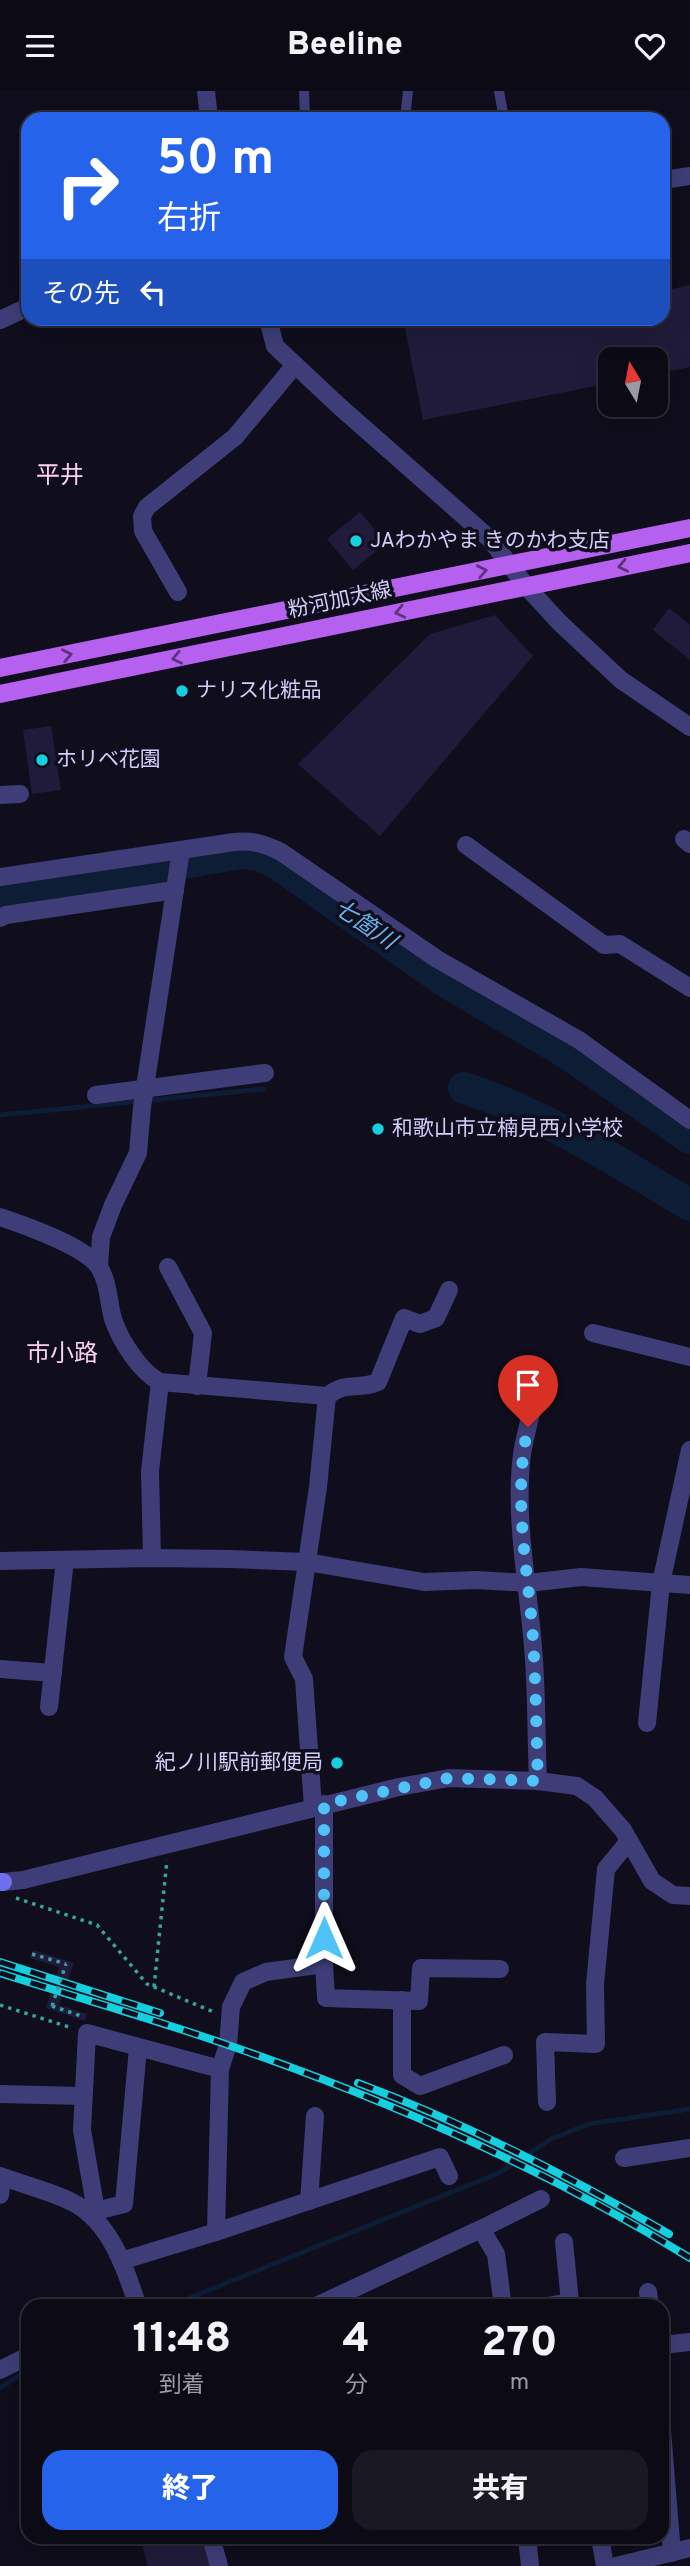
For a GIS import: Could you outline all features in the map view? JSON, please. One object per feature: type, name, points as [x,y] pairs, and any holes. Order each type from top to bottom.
[{"type":"main road","name":"粉河加太線","points":[[0,669],[690,528]]},
{"type":"main road","name":"粉河加太線","points":[[0,694],[690,553]]},
{"type":"street","points":[[206,91],[208,112]]},
{"type":"street","points":[[670,179],[690,176]]},
{"type":"street","points":[[0,320],[21,310]]},
{"type":"street","points":[[270,326],[275,346],[490,538],[509,566],[559,622],[621,680],[690,727]]},
{"type":"street","points":[[178,592],[143,531],[142,516],[147,507],[235,437],[295,365]]},
{"type":"street","points":[[0,795],[20,794]]},
{"type":"street","points":[[0,877],[180,853],[226,843],[247,841],[264,844],[281,852],[437,959],[579,1040],[690,1120]]},
{"type":"street","points":[[466,845],[604,944],[620,943],[690,989]]},
{"type":"street","points":[[99,1266],[102,1237],[113,1206],[138,1153],[143,1096],[180,853]]},
{"type":"street","points":[[0,918],[176,883]]},
{"type":"street","points":[[96,1095],[143,1096],[265,1073]]},
{"type":"street","points":[[0,1217],[36,1229],[89,1256],[99,1266],[107,1285],[113,1320],[129,1349],[151,1377],[160,1382],[327,1396],[340,1386],[369,1386],[378,1382],[404,1318],[420,1324],[436,1318],[449,1290]]},
{"type":"street","points":[[167,1267],[202,1333],[197,1385]]},
{"type":"street","points":[[593,1333],[690,1357]]},
{"type":"street","points":[[152,1558],[150,1471],[160,1382]]},
{"type":"street","points":[[327,1396],[293,1657],[304,1679],[318,1806],[326,1998],[419,2001],[421,1968],[500,1969]]},
{"type":"street","points":[[534,1401],[522,1454],[522,1542],[534,1652],[538,1781]]},
{"type":"street","points":[[647,1723],[660,1583],[690,1450]]},
{"type":"street","points":[[0,1561],[152,1558],[307,1562],[424,1582],[477,1580],[528,1583],[581,1577],[690,1584]]},
{"type":"street","points":[[49,1707],[65,1560]]},
{"type":"street","points":[[0,1669],[53,1673]]},
{"type":"street","points":[[2,1882],[23,1880],[318,1806],[449,1778],[538,1781],[577,1786],[595,1798],[623,1830],[652,1881],[673,1895],[690,1896]]},
{"type":"street","points":[[547,2102],[545,2042],[596,2044],[595,1984],[606,1869],[629,1841]]},
{"type":"street","points":[[216,2232],[220,2070],[228,2045],[231,2007],[243,1982],[266,1972],[324,1964]]},
{"type":"street","points":[[401,2000],[402,2075],[420,2086],[504,2055]]},
{"type":"street","points":[[131,2299],[121,2261],[92,2212],[82,2130],[87,2025],[138,2048],[220,2070]]},
{"type":"street","points":[[0,2195],[1,2176],[73,2202],[92,2212],[124,2204],[138,2048]]},
{"type":"street","points":[[0,2094],[83,2096]]},
{"type":"street","points":[[309,2201],[315,2116]]},
{"type":"street","points":[[624,2158],[690,2148]]},
{"type":"street","points":[[121,2261],[440,2157],[449,2176]]},
{"type":"street","points":[[331,2299],[541,2199]]},
{"type":"street","points":[[481,2229],[496,2254],[502,2299]]},
{"type":"street","points":[[564,2242],[570,2299]]},
{"type":"street","points":[[669,2344],[690,2342]]},
{"type":"street","points":[[0,2370],[21,2359]]},
{"type":"street","points":[[669,2516],[672,2553]]},
{"type":"street","points":[[213,2544],[219,2566]]},
{"type":"street","points":[[528,2544],[530,2566]]},
{"type":"street","points":[[601,2544],[605,2566]]},
{"type":"street","points":[[616,2566],[690,2548]]},
{"type":"lane","points":[[304,91],[306,112]]},
{"type":"lane","points":[[406,112],[408,91]]},
{"type":"lane","points":[[499,91],[503,112]]},
{"type":"path","points":[[155,1987],[169,1843]]},
{"type":"path","points":[[2,1882],[2,1894],[97,1925],[147,1984],[230,2019]]},
{"type":"path","points":[[32,1954],[66,1964],[52,2006],[87,2025]]},
{"type":"path","points":[[0,2005],[87,2025]]},
{"type":"building","points":[[690,285],[690,367],[668,372],[668,347],[598,347],[598,386],[423,420],[405,326],[670,326],[670,289]]},
{"type":"building","name":"JAわかやま きのかわ支店","points":[[360,512],[386,543],[353,570],[327,539]]},
{"type":"building","points":[[669,608],[690,625],[690,660],[653,630]]},
{"type":"building","points":[[495,615],[533,656],[380,836],[298,764],[430,634]]},
{"type":"building","name":"ホリベ花園","points":[[51,726],[61,790],[32,794],[23,730]]},
{"type":"building","points":[[33,1950],[74,1963],[59,2005],[87,2014],[85,2021],[46,2008],[59,1967],[30,1958]]},
{"type":"building","points":[[142,2544],[204,2544],[211,2566],[148,2566]]},
{"type":"waterway","name":"七箇川","points":[[0,896],[240,853],[258,854],[276,863],[446,982],[565,1052],[690,1138]]},
{"type":"waterway","points":[[464,1088],[552,1125],[690,1205]]},
{"type":"waterway","points":[[0,1115],[263,1089]]},
{"type":"waterway","points":[[187,2299],[499,2173],[551,2139],[589,2124],[690,2109]]},
{"type":"waterway","points":[[0,2388],[21,2374]]},
{"type":"railway","points":[[0,1962],[160,2013]]},
{"type":"railway","points":[[0,1973],[228,2045],[407,2113],[580,2195],[690,2258]]},
{"type":"railway","points":[[358,2083],[517,2152],[669,2234]]},
{"type":"place","name":"JAわかやま きのかわ支店","points":[[356,541]]},
{"type":"place","name":"ナリス化粧品","points":[[182,691]]},
{"type":"place","name":"ホリベ花園","points":[[42,760]]},
{"type":"place","name":"和歌山市立楠見西小学校","points":[[378,1129]]},
{"type":"place","name":"紀ノ川駅前郵便局","points":[[337,1763]]},
{"type":"district","name":"平井","points":[[60,477]]},
{"type":"district","name":"市小路","points":[[62,1355]]},
{"type":"route","points":[[324,1938],[324,1804],[449,1778],[538,1781],[534,1652],[522,1542],[522,1454],[528,1427]]}]
